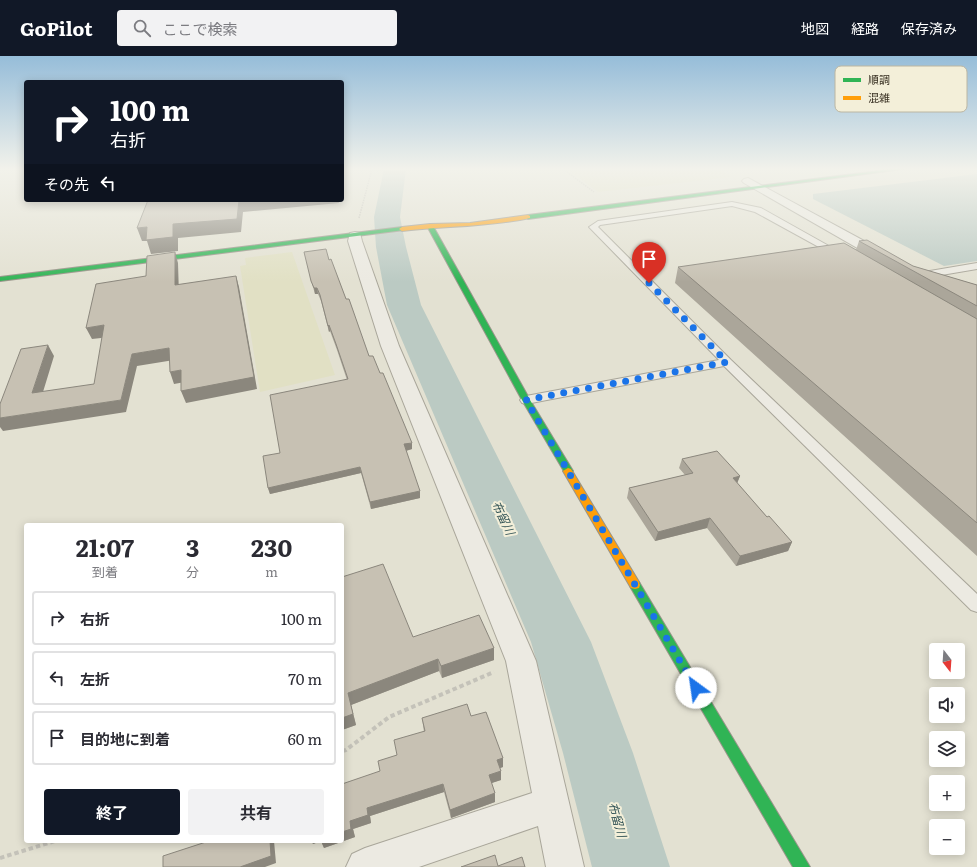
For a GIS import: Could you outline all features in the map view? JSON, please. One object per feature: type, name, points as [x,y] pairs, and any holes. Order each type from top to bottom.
[{"type":"street","points":[[0,279],[419,228],[430,226],[451,218],[541,207]]},
{"type":"street","points":[[430,226],[457,227],[596,207]]},
{"type":"street","points":[[794,207],[906,270],[945,287]]},
{"type":"street","points":[[430,226],[526,400],[802,867]]},
{"type":"street","points":[[361,235],[355,241],[390,346],[521,661],[565,867]]},
{"type":"street","points":[[366,867],[551,804]]},
{"type":"lane","points":[[713,207],[598,223],[593,226],[727,362],[977,605]]},
{"type":"lane","points":[[748,207],[849,260]]},
{"type":"lane","points":[[906,270],[977,266]]},
{"type":"lane","points":[[526,400],[727,362]]},
{"type":"path","points":[[361,207],[361,235]]},
{"type":"path","points":[[344,750],[389,717],[521,661]]},
{"type":"path","points":[[0,858],[49,843]]},
{"type":"green space","points":[[292,252],[335,375],[260,392],[240,266],[246,265],[245,258]]},
{"type":"shaded area","points":[[828,207],[977,207],[977,261],[944,266]]},
{"type":"building","points":[[145,207],[238,207],[237,219],[173,224],[173,237],[146,240],[147,227],[137,228]]},
{"type":"building","points":[[867,240],[913,266],[977,285],[977,306],[859,241]]},
{"type":"building","points":[[844,243],[977,319],[977,523],[678,267]]},
{"type":"building","points":[[326,249],[329,260],[331,259],[346,299],[349,299],[369,356],[373,356],[380,373],[383,373],[412,443],[404,444],[420,491],[370,502],[360,467],[268,488],[263,456],[280,453],[270,395],[348,379],[329,325],[328,326],[320,295],[317,288],[314,288],[311,281],[304,252]]},
{"type":"building","points":[[175,252],[175,285],[236,276],[254,377],[181,391],[181,370],[170,372],[169,348],[132,354],[121,400],[0,418],[0,404],[21,349],[48,345],[32,393],[94,384],[104,325],[86,328],[96,284],[146,276],[147,256]]},
{"type":"building","points":[[717,451],[740,476],[733,478],[767,517],[769,516],[792,542],[740,556],[710,518],[658,532],[629,488],[693,473],[682,459]]},
{"type":"building","points":[[383,564],[413,637],[479,615],[494,648],[441,666],[438,659],[348,693],[353,714],[344,717],[344,576]]},
{"type":"building","points":[[467,704],[471,716],[486,712],[503,758],[497,760],[501,771],[489,775],[495,793],[450,810],[443,784],[367,808],[368,815],[350,821],[351,829],[344,831],[344,783],[380,771],[378,761],[397,755],[394,740],[425,731],[422,718]]},
{"type":"building","points":[[203,843],[270,843],[271,856],[240,867],[163,867],[163,856]]},
{"type":"building","points":[[495,855],[498,866],[522,857],[525,867],[461,867]]},
{"type":"waterway","name":"布留川","points":[[389,207],[387,217],[391,247],[404,305],[561,642],[598,753],[631,867]]},
{"type":"traffic: fast","points":[[528,217],[607,207]]},
{"type":"traffic: fast","points":[[430,226],[526,400],[568,471]]},
{"type":"traffic: fast","points":[[0,279],[402,229]]},
{"type":"traffic: fast","points":[[635,585],[802,867]]},
{"type":"traffic: slow","points":[[402,229],[430,226],[470,225],[528,217]]},
{"type":"traffic: slow","points":[[568,471],[635,585]]},
{"type":"route","points":[[649,283],[727,362],[526,400],[696,688]]}]
